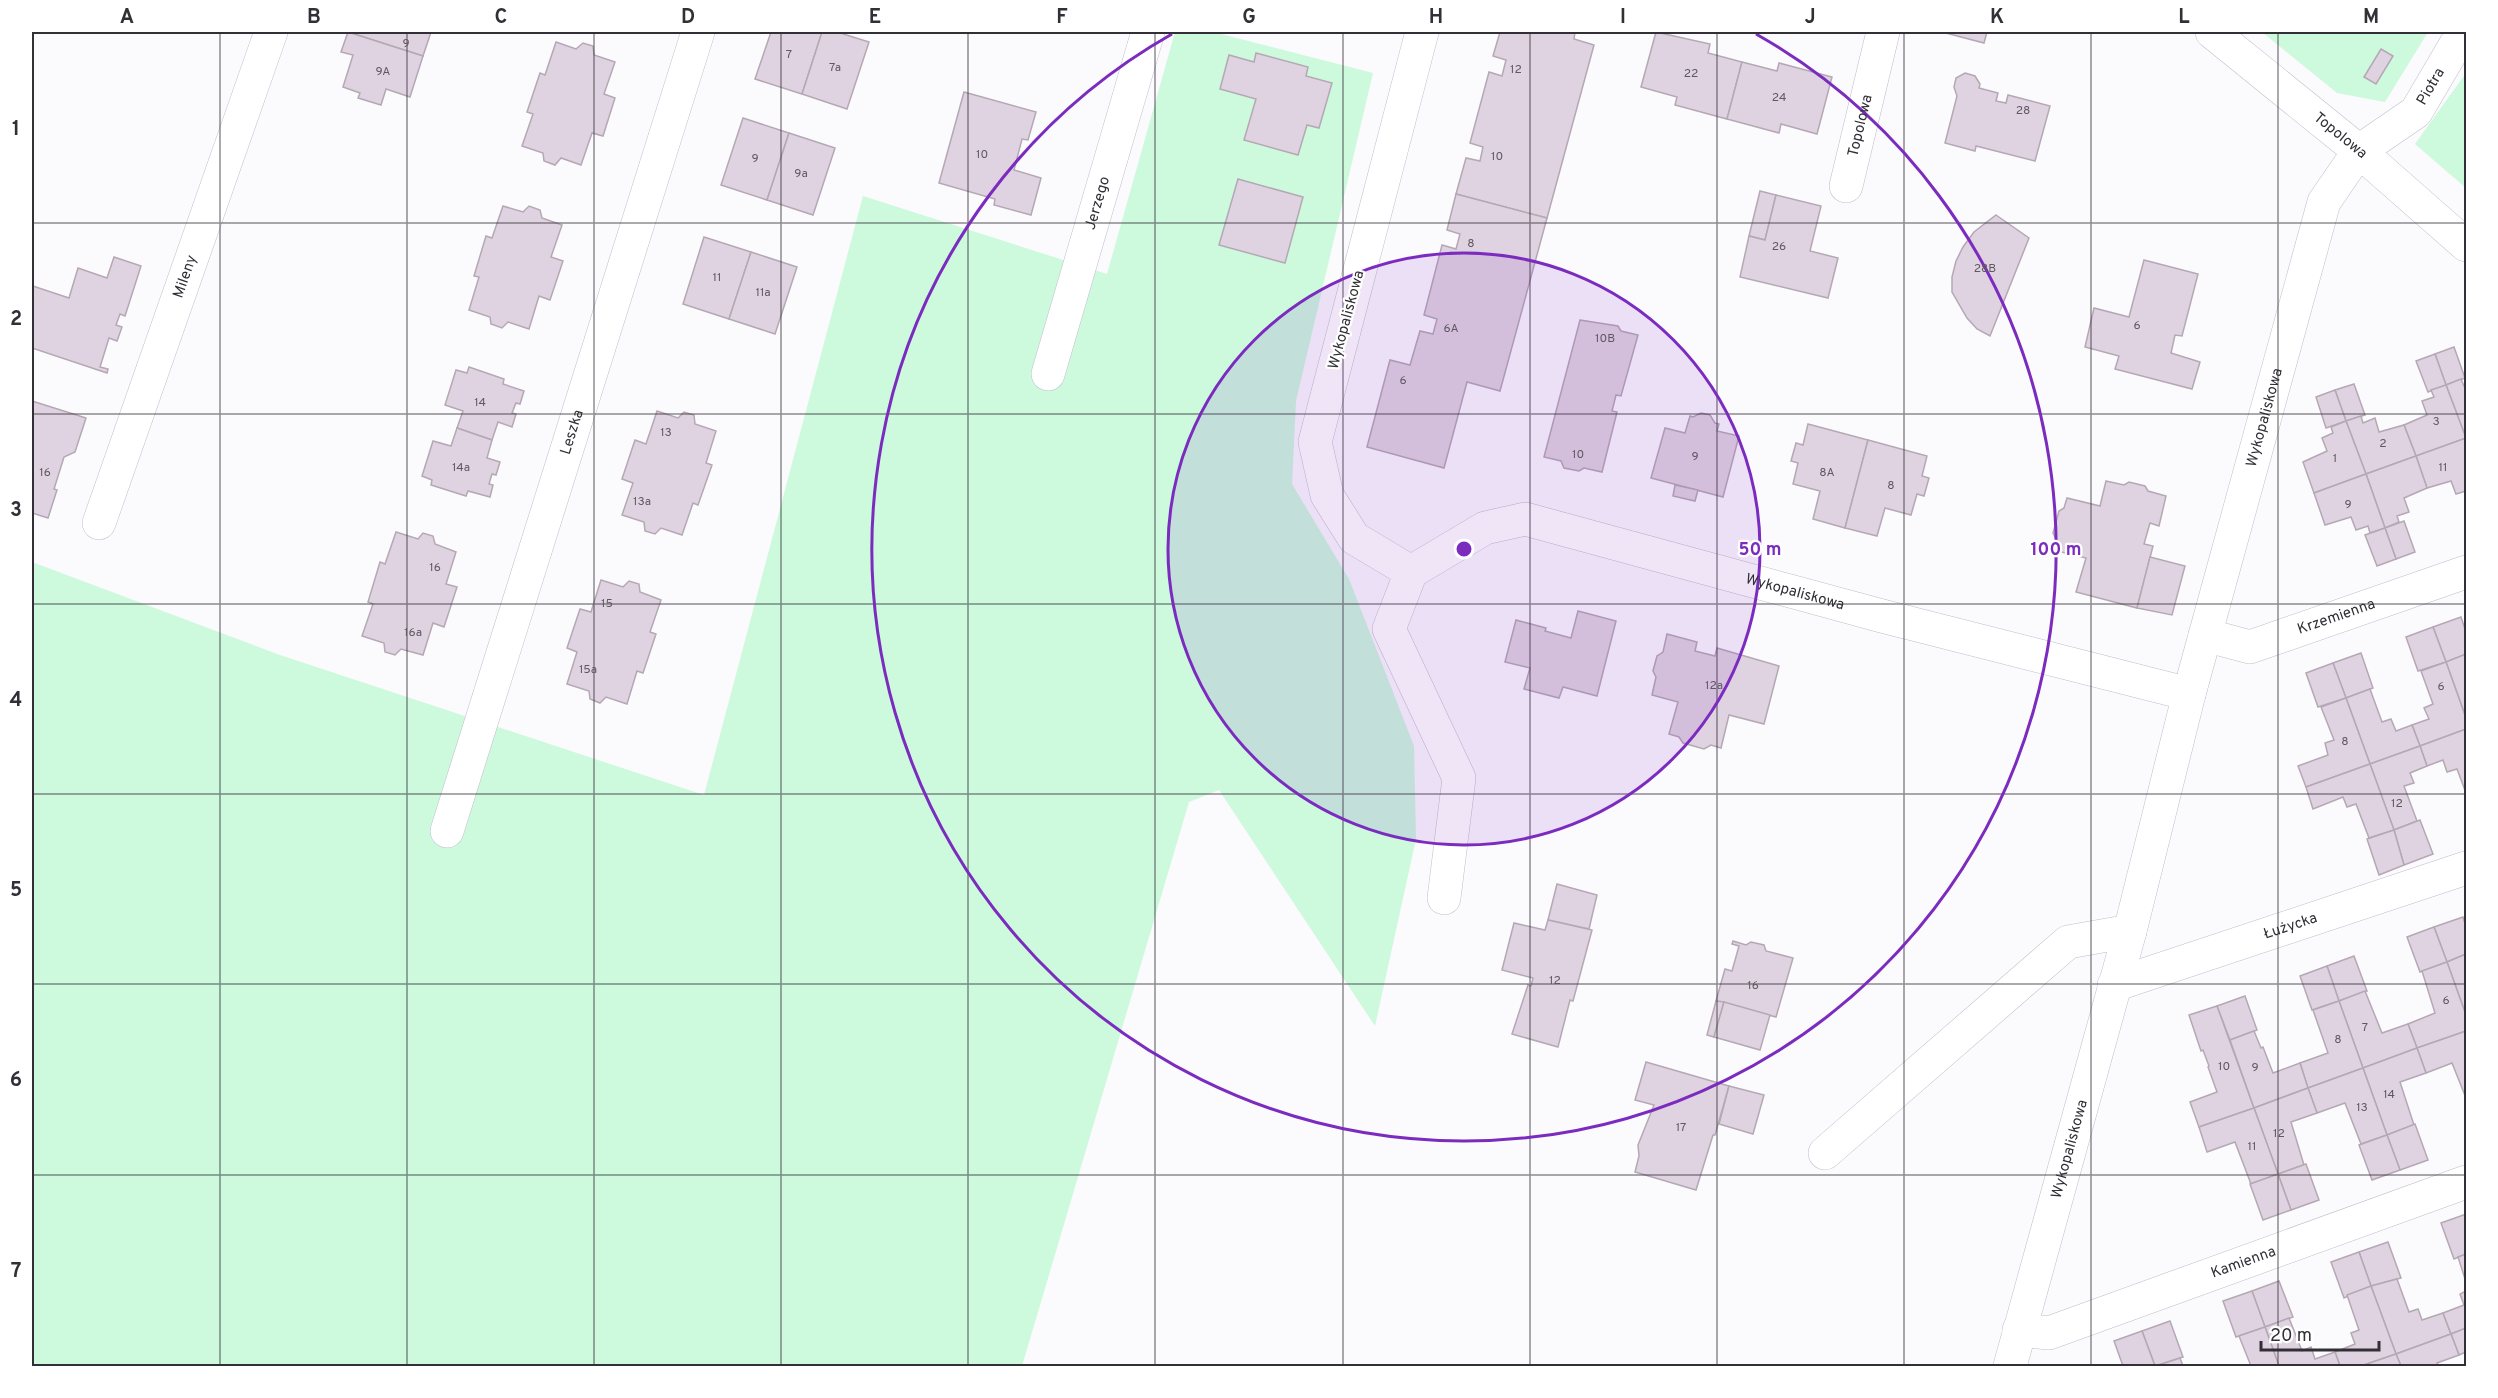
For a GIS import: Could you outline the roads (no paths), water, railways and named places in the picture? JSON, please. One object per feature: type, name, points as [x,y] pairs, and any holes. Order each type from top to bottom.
[{"type":"street","name":"Mileny","points":[[99,523],[271,32]]},
{"type":"street","name":"Leszka","points":[[447,831],[698,32]]},
{"type":"street","name":"Jerzego","points":[[1048,374],[1148,32]]},
{"type":"street","name":"Wykopaliskowa","points":[[1422,32],[1315,442],[1327,495],[1354,538],[1411,572],[1485,528],[1525,519],[1882,616],[2189,694]]},
{"type":"street","name":"Topolowa","points":[[1846,186],[1883,32]]},
{"type":"street","name":"Topolowa","points":[[2212,32],[2360,151],[2466,245]]},
{"type":"street","name":"Piotra","points":[[2360,151],[2415,112],[2463,32]]},
{"type":"street","name":"Wykopaliskowa","points":[[2010,1366],[2130,931],[2189,694],[2324,202],[2360,151]]},
{"type":"street","points":[[1411,572],[1389,629],[1458,778],[1444,898]]},
{"type":"street","name":"Krzemienna","points":[[2205,634],[2250,647],[2466,573]]},
{"type":"street","name":"Łużycka","points":[[2114,985],[2466,868]]},
{"type":"street","points":[[1825,1153],[2068,942],[2130,931]]},
{"type":"street","name":"Kamienna","points":[[2019,1330],[2049,1333],[2466,1182]]}]
